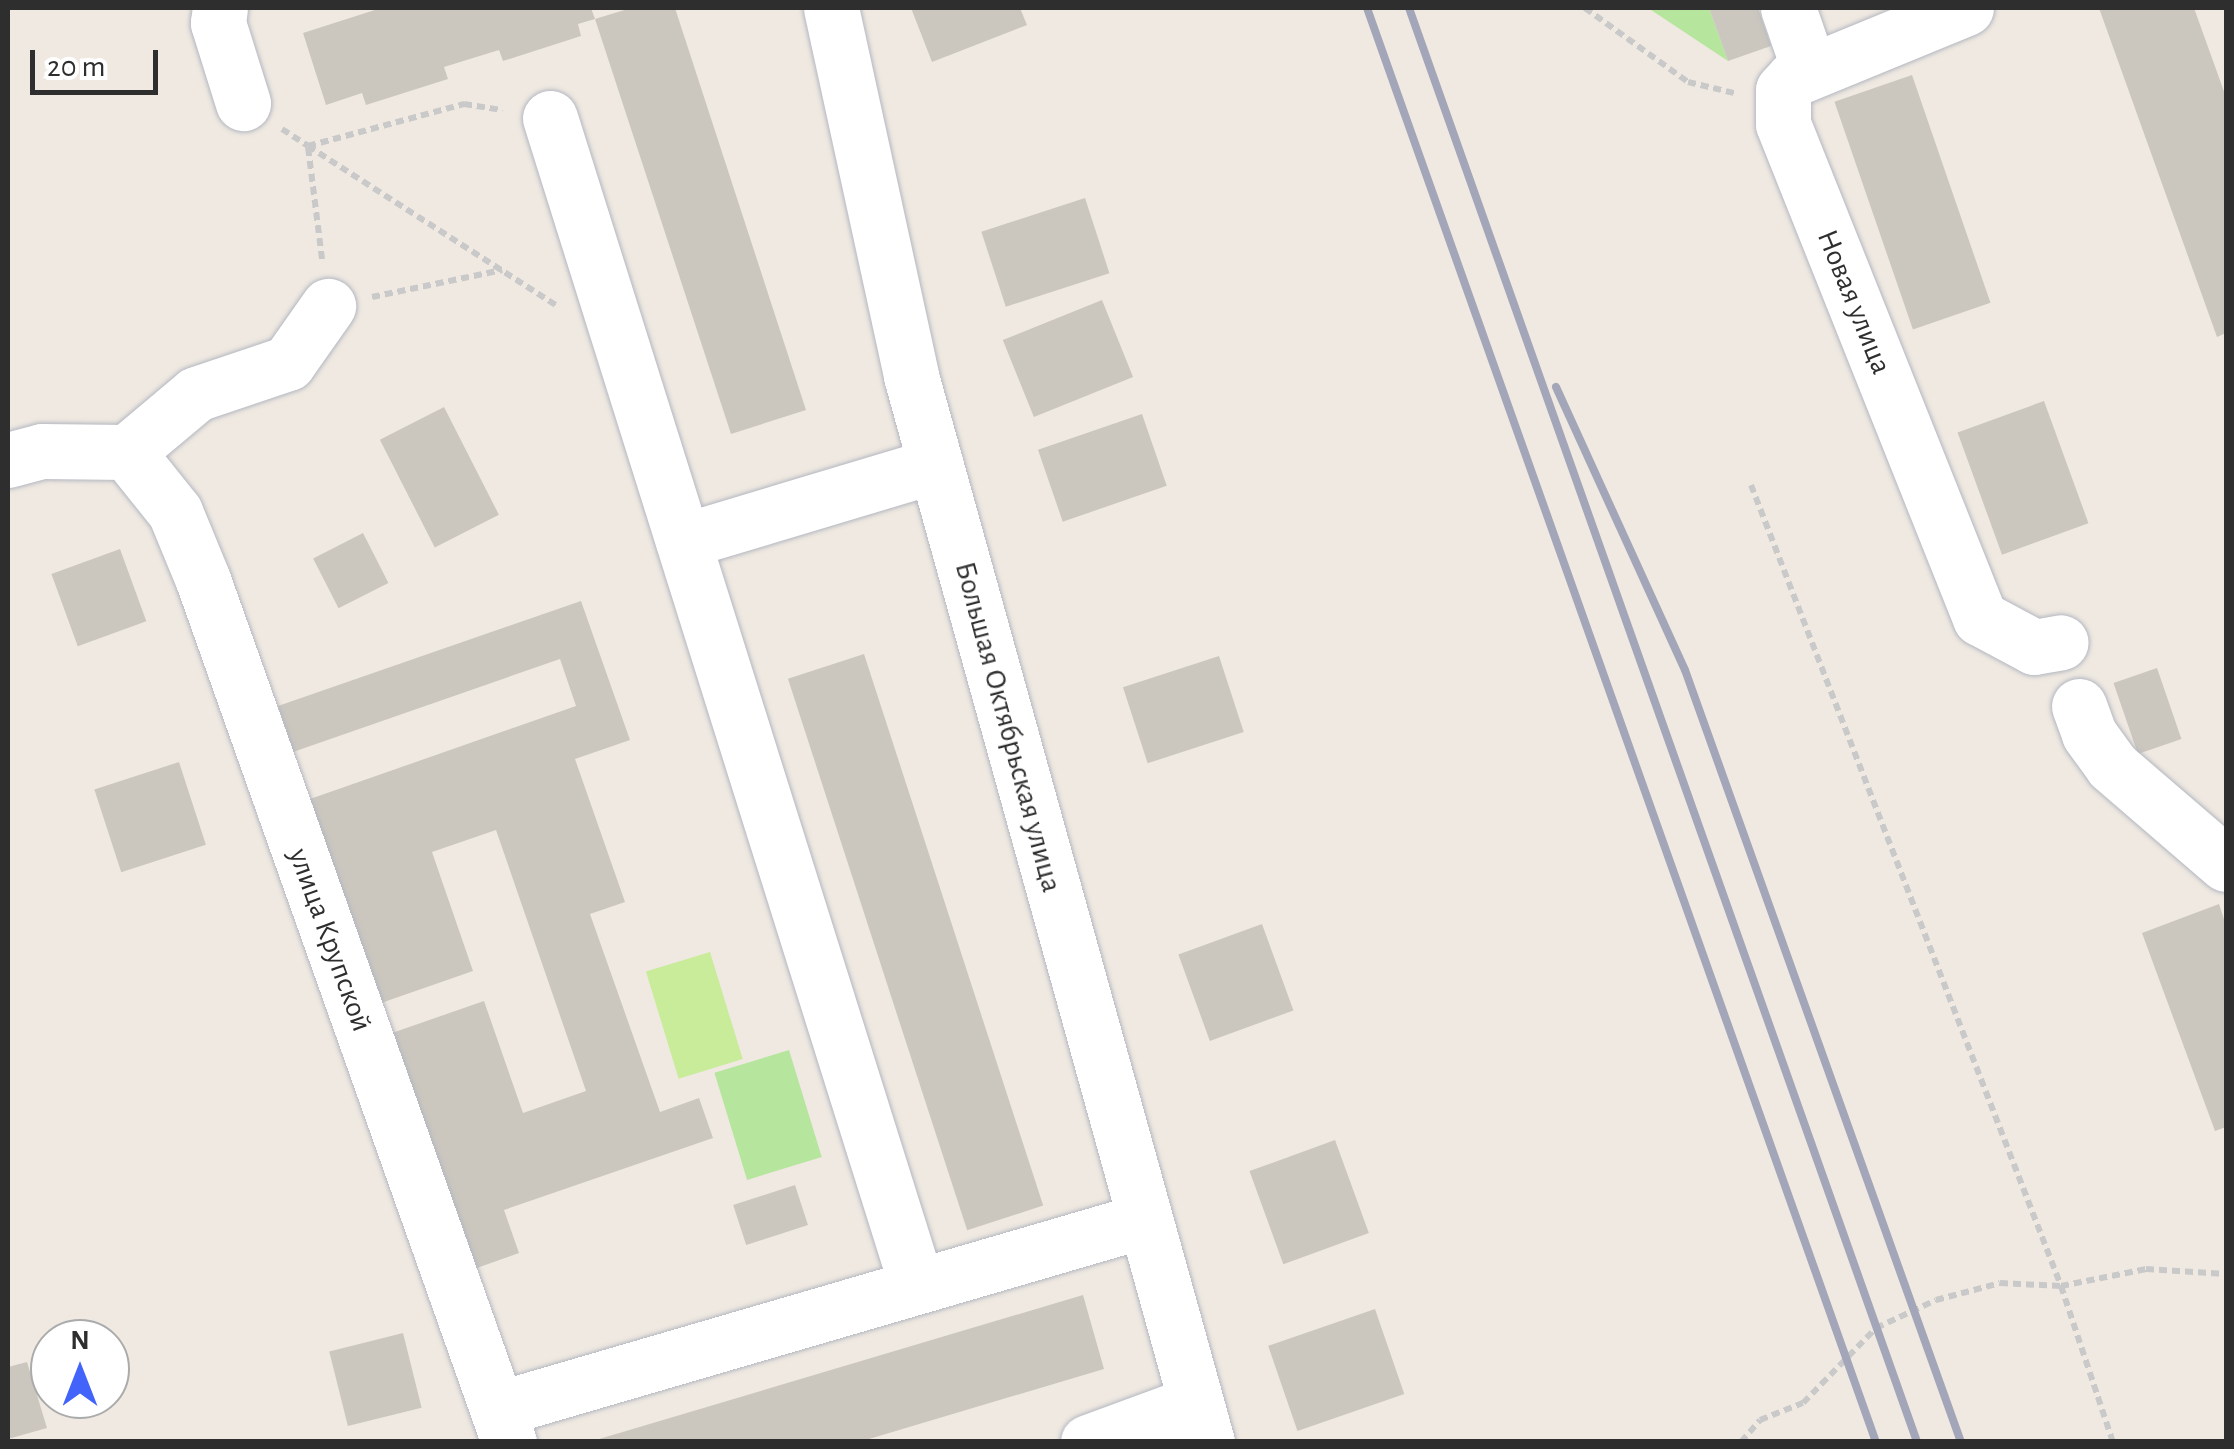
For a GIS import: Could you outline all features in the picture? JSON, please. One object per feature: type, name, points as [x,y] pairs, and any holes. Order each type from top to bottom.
[{"type":"street","points":[[220,8],[218,23],[243,103]]},
{"type":"street","name":"Большая Октябрьская улица","points":[[831,8],[936,466],[1200,1422]]},
{"type":"street","name":"Новая улица","points":[[1788,8],[1796,79],[1783,124],[1980,618],[2006,638],[2034,646],[2061,642]]},
{"type":"street","points":[[1796,79],[1966,8]]},
{"type":"street","points":[[550,118],[917,1286]]},
{"type":"street","points":[[8,460],[42,451],[127,452],[196,394],[288,362],[328,306]]},
{"type":"street","name":"улица Крупской","points":[[127,452],[175,512],[203,580],[503,1425]]},
{"type":"street","points":[[683,541],[936,466]]},
{"type":"street","points":[[2079,706],[2088,734],[2112,766],[2226,864]]},
{"type":"street","points":[[503,1425],[917,1286],[1145,1220]]},
{"type":"street","points":[[1088,1442],[1200,1422]]},
{"type":"path","points":[[1586,8],[1688,82],[1752,96],[1796,79]]},
{"type":"path","points":[[243,103],[562,310]]},
{"type":"path","points":[[308,146],[464,104],[550,118]]},
{"type":"path","points":[[308,146],[328,306],[502,270]]},
{"type":"path","points":[[1751,484],[2061,1286],[2113,1442]]},
{"type":"path","points":[[1741,1442],[1760,1420],[1803,1402],[1876,1328],[1936,1300],[2000,1283],[2061,1286],[2146,1269],[2226,1274]]},
{"type":"green space","points":[[1648,8],[1709,8],[1728,61]]},
{"type":"green space","points":[[710,952],[743,1059],[679,1079],[646,972]]},
{"type":"green space","points":[[789,1050],[822,1157],[747,1180],[714,1073]]},
{"type":"building","points":[[381,8],[591,8],[595,19],[578,24],[581,36],[503,61],[499,50],[444,67],[448,79],[366,105],[362,93],[326,105],[303,33]]},
{"type":"building","points":[[631,8],[675,8],[806,410],[731,434],[595,19]]},
{"type":"building","points":[[911,8],[1020,8],[1027,25],[932,62]]},
{"type":"building","points":[[1709,8],[1758,8],[1771,46],[1728,61]]},
{"type":"building","points":[[2099,8],[2194,8],[2226,97],[2226,333],[2217,337]]},
{"type":"building","points":[[1912,75],[1990,303],[1913,330],[1834,102]]},
{"type":"building","points":[[1085,198],[1109,273],[1006,307],[981,232]]},
{"type":"building","points":[[1102,300],[1133,377],[1034,417],[1003,340]]},
{"type":"building","points":[[2044,401],[2088,523],[2002,555],[1958,432]]},
{"type":"building","points":[[444,407],[499,515],[435,547],[380,440]]},
{"type":"building","points":[[1142,414],[1167,486],[1063,522],[1038,450]]},
{"type":"building","points":[[363,533],[388,583],[339,608],[313,558]]},
{"type":"building","points":[[120,549],[146,621],[78,646],[51,574]]},
{"type":"building","points":[[581,601],[630,740],[575,759],[625,902],[590,914],[660,1112],[699,1098],[713,1138],[504,1210],[519,1253],[474,1269],[392,1033],[484,1001],[523,1113],[586,1091],[496,830],[432,852],[473,971],[381,1003],[310,799],[576,706],[560,659],[293,752],[278,706]]},
{"type":"building","points":[[864,654],[1043,1206],[967,1230],[788,679]]},
{"type":"building","points":[[1219,656],[1244,732],[1148,763],[1123,687]]},
{"type":"building","points":[[2157,668],[2181,739],[2138,754],[2114,683]]},
{"type":"building","points":[[179,762],[206,845],[121,872],[94,790]]},
{"type":"building","points":[[2219,904],[2226,925],[2226,1127],[2215,1131],[2142,933]]},
{"type":"building","points":[[1262,924],[1293,1010],[1210,1041],[1178,954]]},
{"type":"building","points":[[1335,1140],[1369,1233],[1283,1264],[1249,1171]]},
{"type":"building","points":[[795,1185],[808,1225],[746,1245],[733,1205]]},
{"type":"building","points":[[1083,1295],[1104,1369],[859,1442],[589,1442]]},
{"type":"building","points":[[1375,1309],[1404,1394],[1297,1431],[1268,1346]]},
{"type":"building","points":[[403,1333],[422,1408],[348,1426],[329,1351]]},
{"type":"building","points":[[27,1362],[30,1419],[44,1419],[47,1428],[8,1439],[8,1367]]},
{"type":"railway","points":[[1367,8],[1876,1442]]},
{"type":"railway","points":[[1409,8],[1917,1442]]},
{"type":"railway","points":[[1556,387],[1685,670],[1961,1442]]}]
